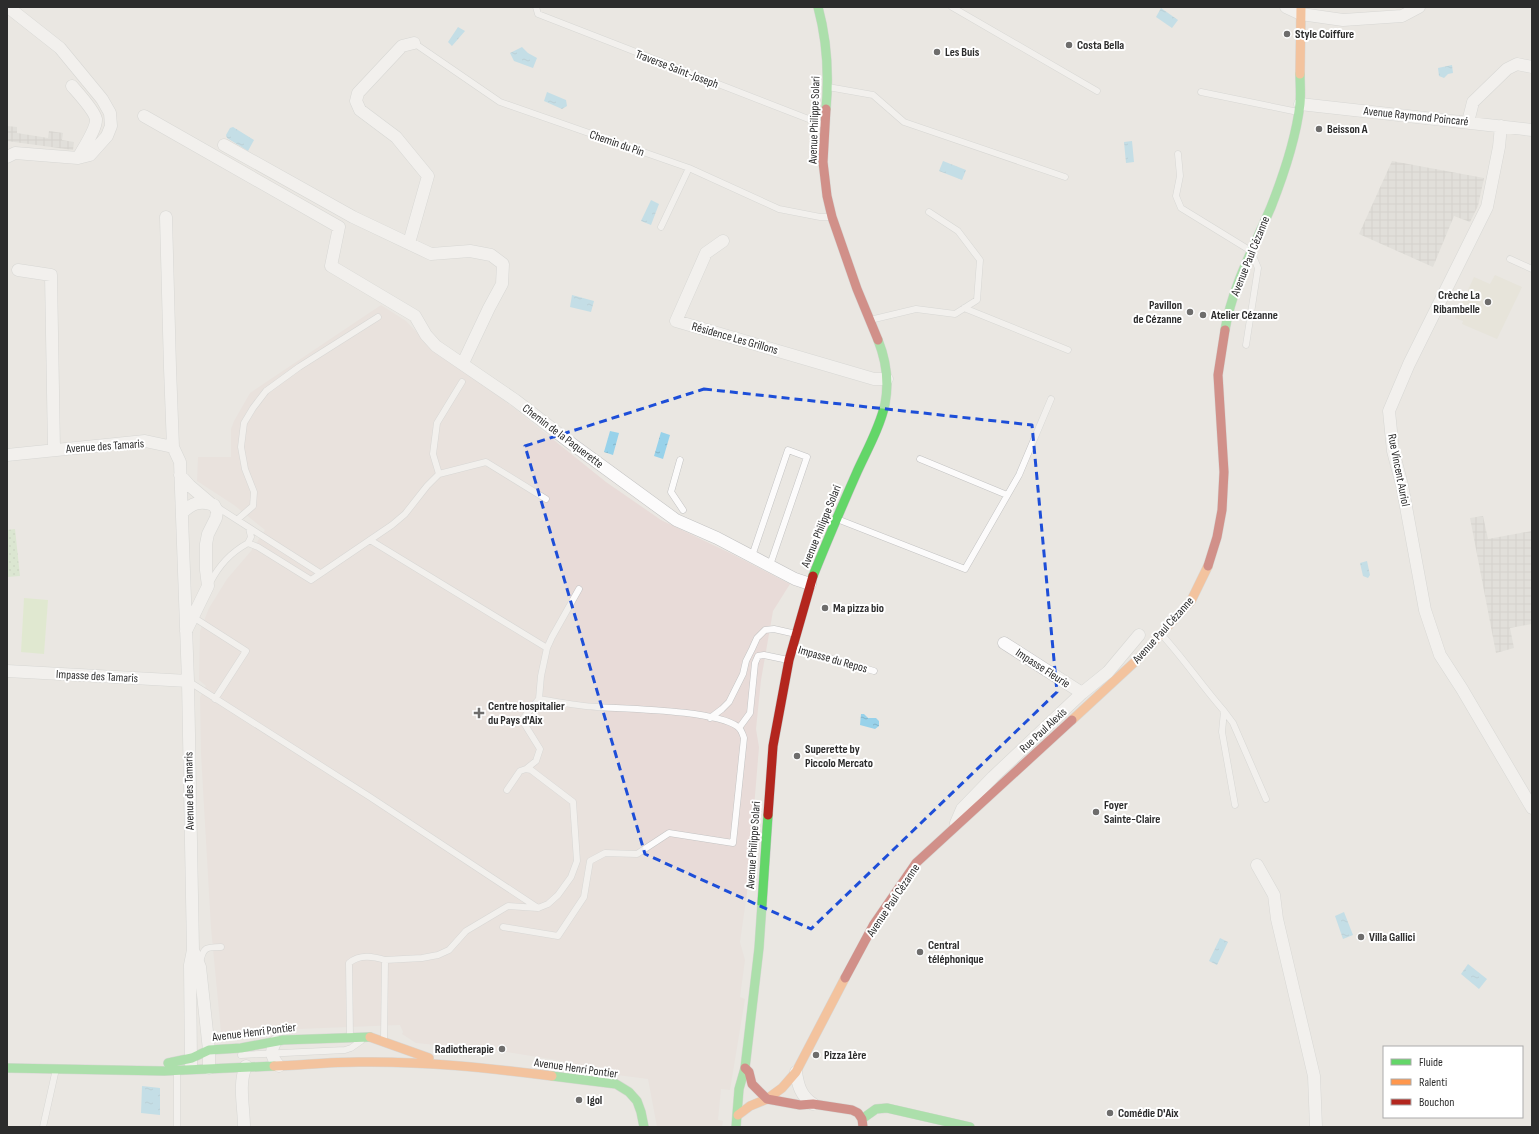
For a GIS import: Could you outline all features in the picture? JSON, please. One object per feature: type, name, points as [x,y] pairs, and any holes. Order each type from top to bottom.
[{"type":"street","points":[[7,157],[15,153],[78,158],[90,154],[107,136],[111,126],[110,113],[102,99],[60,48],[8,7]]},
{"type":"street","name":"Avenue Philippe Solari","points":[[736,1127],[742,1073],[745,1068],[759,948],[773,746],[789,660],[810,584],[836,519],[877,427],[885,404],[886,378],[880,346],[857,289],[832,217],[824,174],[824,125],[828,87],[825,38],[818,7]]},
{"type":"street","points":[[1286,7],[1344,20],[1402,16],[1419,7]]},
{"type":"street","name":"Avenue Paul Cézanne","points":[[738,1114],[750,1106],[767,1099],[782,1088],[796,1072],[874,924],[916,863],[1138,659],[1191,601],[1206,574],[1217,537],[1222,510],[1224,472],[1218,374],[1230,306],[1251,251],[1271,206],[1290,154],[1299,108],[1301,10]]},
{"type":"street","points":[[409,243],[428,176],[396,137],[360,110],[356,101],[358,93],[402,46],[414,43]]},
{"type":"street","points":[[1468,122],[1473,102],[1507,69],[1517,64],[1532,67]]},
{"type":"street","points":[[72,86],[95,114],[96,120],[92,134],[78,158]]},
{"type":"street","name":"Avenue Raymond Poincaré","points":[[1299,108],[1468,122],[1532,130]]},
{"type":"street","name":"Chemin de la Paquerette","points":[[144,116],[339,226],[330,266],[415,316],[426,335],[436,346],[463,363],[515,400],[572,444],[676,520],[717,538],[795,579],[810,584]]},
{"type":"street","name":"Rue Vincent Auriol","points":[[1501,126],[1499,147],[1487,207],[1409,364],[1389,411],[1393,451],[1402,485],[1425,610],[1440,655],[1462,689],[1532,808]]},
{"type":"street","points":[[224,145],[353,217],[431,254],[470,251],[491,255],[503,264],[502,284],[463,363]]},
{"type":"street","points":[[166,217],[173,447]]},
{"type":"street","name":"Résidence Les Grillons","points":[[723,241],[706,253],[676,320],[874,379],[886,378]]},
{"type":"street","points":[[18,270],[51,275],[54,450]]},
{"type":"street","name":"Avenue des Tamaris","points":[[7,455],[145,441],[173,447],[180,462],[185,632],[188,681],[193,950],[190,965],[191,1064]]},
{"type":"street","points":[[180,475],[199,495],[214,505],[217,511],[216,518],[208,534],[206,544],[206,570],[208,586],[185,632]]},
{"type":"street","points":[[182,513],[190,505],[199,502],[206,502],[214,505]]},
{"type":"street","name":"Rue Paul Alexis","points":[[952,830],[962,809],[993,777],[1082,694],[1108,672],[1139,635]]},
{"type":"street","name":"Impasse Fleurie","points":[[1004,643],[1082,694]]},
{"type":"street","name":"Impasse des Tamaris","points":[[7,671],[188,681]]},
{"type":"street","points":[[1257,865],[1274,895],[1277,919],[1314,1076],[1316,1127]]},
{"type":"street","name":"Avenue des Tamaris","points":[[193,950],[200,967],[209,1058]]},
{"type":"street","name":"Avenue Henri Pontier","points":[[7,1068],[177,1070],[241,1048],[276,1041],[314,1036],[350,1036],[378,1040],[412,1053],[454,1065]]},
{"type":"street","points":[[335,1063],[340,1058],[371,1058],[379,1056],[382,1052],[378,1040]]},
{"type":"street","points":[[276,1041],[272,1048],[271,1054],[272,1059],[279,1066]]},
{"type":"street","name":"Avenue Henri Pontier","points":[[7,1060],[191,1064],[209,1058],[246,1066],[335,1063],[409,1063],[480,1067],[616,1084],[628,1090],[636,1098],[641,1106],[644,1127]]},
{"type":"street","points":[[244,1127],[242,1082],[246,1066]]},
{"type":"street","points":[[745,1068],[749,1072],[752,1084],[767,1099],[800,1105],[813,1104],[852,1110],[858,1113],[863,1123],[876,1110],[887,1108],[970,1127]]},
{"type":"street","points":[[796,1072],[799,1089],[806,1099],[813,1104]]},
{"type":"lane","name":"Traverse Saint-Joseph","points":[[536,7],[538,14],[824,125]]},
{"type":"lane","points":[[952,7],[1097,91]]},
{"type":"lane","name":"Chemin du Pin","points":[[414,43],[500,102],[689,168],[779,209],[820,217],[832,217]]},
{"type":"lane","points":[[828,87],[873,95],[904,122],[1065,177]]},
{"type":"lane","points":[[1201,92],[1299,108]]},
{"type":"lane","points":[[1178,154],[1180,176],[1176,196],[1181,208],[1251,251],[1258,268],[1246,345]]},
{"type":"lane","points":[[661,227],[689,168]]},
{"type":"lane","points":[[870,320],[916,309],[955,314],[977,300],[980,260],[958,231],[929,212]]},
{"type":"lane","points":[[1510,259],[1532,269]]},
{"type":"lane","points":[[964,308],[1068,350]]},
{"type":"lane","points":[[238,520],[253,506],[254,492],[245,469],[241,447],[244,423],[253,408],[266,391],[299,367],[378,317]]},
{"type":"lane","points":[[439,474],[433,454],[437,423],[462,382]]},
{"type":"lane","points":[[836,519],[965,569],[1019,474],[1051,399]]},
{"type":"lane","points":[[752,556],[788,450],[807,457],[770,565]]},
{"type":"lane","points":[[920,459],[1008,495]]},
{"type":"lane","points":[[680,460],[671,492],[683,510]]},
{"type":"lane","points":[[248,543],[258,547],[311,580],[405,514],[427,486],[439,474],[486,462],[546,499]]},
{"type":"lane","points":[[214,505],[320,573]]},
{"type":"lane","points":[[208,586],[228,557],[234,551],[248,543],[251,537],[250,528]]},
{"type":"lane","points":[[370,540],[547,648]]},
{"type":"lane","points":[[507,790],[520,771],[526,769],[536,761],[540,749],[522,720],[539,699],[541,676],[547,648],[579,590]]},
{"type":"lane","points":[[185,599],[186,604],[189,606],[195,608],[198,606]]},
{"type":"lane","points":[[193,617],[246,651],[215,698]]},
{"type":"lane","points":[[710,718],[729,702],[743,674],[746,661],[757,638],[765,630],[774,629],[796,634]]},
{"type":"lane","points":[[1161,633],[1184,659],[1233,723],[1266,799]]},
{"type":"lane","name":"Impasse du Repos","points":[[792,648],[874,671]]},
{"type":"lane","points":[[739,728],[750,713],[755,663],[758,656],[764,655],[789,660]]},
{"type":"lane","points":[[188,681],[370,797],[538,908]]},
{"type":"lane","points":[[503,927],[558,936],[584,897],[590,861],[605,853],[637,854],[669,833],[733,843],[744,738],[739,728],[725,721],[696,715],[636,709],[595,707],[539,699]]},
{"type":"lane","points":[[1224,711],[1222,732],[1235,806]]},
{"type":"lane","points":[[350,1036],[349,963],[356,957],[369,956],[385,960],[422,958],[438,955],[450,950],[466,931],[508,906],[538,908],[548,904],[558,895],[571,877],[577,861],[577,843],[573,802],[531,770],[526,769]]},
{"type":"lane","points":[[200,967],[205,948],[222,947]]},
{"type":"lane","points":[[209,1058],[345,1050],[365,1039],[378,1040],[385,960]]},
{"type":"lane","points":[[43,1127],[56,1069]]},
{"type":"lane","points":[[177,1070],[179,1104],[177,1127]]},
{"type":"highlighted area","points":[[704,389],[1032,425],[1057,692],[811,929],[645,854],[525,446]]},
{"type":"shaded area","points":[[7,126],[17,127],[17,133],[48,138],[49,131],[63,133],[62,140],[74,142],[73,150],[7,141]]},
{"type":"shaded area","points":[[1392,161],[1484,178],[1478,206],[1470,222],[1454,216],[1433,267],[1359,234]]},
{"type":"shaded area","name":"Crèche La Ribambelle","points":[[1495,275],[1522,287],[1497,339],[1462,324],[1463,321],[1455,318],[1474,277],[1490,284]]},
{"type":"shaded area","name":"Centre hospitalier du Pays d'Aix","points":[[381,305],[406,321],[427,343],[514,408],[606,482],[661,520],[790,584],[773,611],[761,680],[756,729],[759,747],[747,893],[740,942],[745,960],[740,997],[745,999],[730,1090],[721,1089],[718,1120],[723,1121],[722,1127],[657,1127],[648,1079],[563,1068],[563,1061],[507,1052],[416,1043],[402,1034],[403,1032],[400,1025],[221,1032],[211,928],[201,754],[200,697],[206,686],[199,680],[200,631],[209,608],[227,579],[251,551],[265,530],[234,505],[197,481],[198,457],[231,457],[231,429],[250,393]]},
{"type":"shaded area","points":[[1483,516],[1488,539],[1532,531],[1532,624],[1510,628],[1514,648],[1496,653],[1470,518]]},
{"type":"green space","points":[[15,529],[20,576],[7,577],[7,530]]},
{"type":"green space","points":[[24,598],[48,600],[44,654],[21,652]]},
{"type":"water","points":[[1161,8],[1178,20],[1172,28],[1156,17]]},
{"type":"water","points":[[458,27],[465,31],[452,46],[448,42]]},
{"type":"water","points":[[522,47],[528,53],[537,58],[533,68],[514,61],[510,53]]},
{"type":"water","points":[[1452,65],[1453,73],[1448,74],[1444,78],[1439,76],[1438,68]]},
{"type":"water","points":[[547,92],[566,100],[567,106],[562,109],[544,101]]},
{"type":"water","points":[[233,127],[254,140],[248,151],[227,138],[226,135],[230,128]]},
{"type":"water","points":[[1132,141],[1134,162],[1126,163],[1124,142]]},
{"type":"water","points":[[943,161],[966,170],[962,180],[939,171]]},
{"type":"water","points":[[651,200],[659,204],[651,225],[641,221]]},
{"type":"water","points":[[572,295],[594,301],[591,312],[570,307]]},
{"type":"water","points":[[610,431],[619,433],[613,455],[604,452]]},
{"type":"water","points":[[661,432],[670,435],[663,459],[654,456]]},
{"type":"water","points":[[1367,561],[1370,575],[1368,578],[1363,576],[1360,563]]},
{"type":"water","points":[[861,714],[864,714],[868,718],[876,718],[879,721],[879,726],[875,729],[860,725]]},
{"type":"water","points":[[1344,912],[1353,935],[1343,939],[1335,916]]},
{"type":"water","points":[[1220,938],[1228,942],[1217,965],[1209,961]]},
{"type":"water","points":[[1468,964],[1487,979],[1479,989],[1461,974]]},
{"type":"water","points":[[142,1086],[160,1088],[160,1115],[141,1113]]},
{"type":"traffic: fast","points":[[818,7],[826,58],[826,109]]},
{"type":"traffic: fast","points":[[1225,330],[1228,314],[1238,283],[1271,207],[1289,156],[1296,130],[1300,104],[1300,74]]},
{"type":"traffic: fast","points":[[813,576],[883,413],[887,380],[883,355],[878,340]]},
{"type":"traffic: fast","points":[[736,1127],[739,1089],[745,1068],[759,948],[768,815]]},
{"type":"traffic: fast","points":[[168,1063],[192,1058],[209,1050],[241,1048],[283,1040],[370,1037]]},
{"type":"traffic: fast","points":[[7,1068],[164,1071],[274,1066]]},
{"type":"traffic: fast","points":[[552,1076],[616,1084],[629,1092],[637,1101],[644,1127]]},
{"type":"traffic: fast","points":[[862,1119],[876,1109],[887,1108],[970,1127]]},
{"type":"traffic: slow","points":[[1300,74],[1301,7]]},
{"type":"traffic: slow","points":[[1072,720],[1138,659],[1191,601],[1208,566]]},
{"type":"traffic: slow","points":[[738,1115],[750,1106],[767,1099],[782,1088],[796,1072],[845,978]]},
{"type":"traffic: slow","points":[[370,1037],[429,1058]]},
{"type":"traffic: slow","points":[[274,1066],[348,1062],[383,1062],[432,1064],[552,1076]]},
{"type":"traffic: jam","points":[[826,109],[823,162],[827,196],[832,217],[857,289],[878,340]]},
{"type":"traffic: jam","points":[[1208,566],[1217,537],[1222,510],[1224,472],[1218,375],[1225,330]]},
{"type":"traffic: jam","points":[[768,815],[773,746],[789,660],[813,576]]},
{"type":"traffic: jam","points":[[845,978],[874,924],[916,863],[1072,720]]},
{"type":"traffic: jam","points":[[745,1068],[749,1072],[752,1084],[767,1099],[800,1105],[813,1104],[852,1110],[858,1113],[862,1119],[863,1127]]},
{"type":"place","name":"Style Coiffure","points":[[1287,34]]},
{"type":"place","name":"Costa Bella","points":[[1069,45]]},
{"type":"place","name":"Les Buis","points":[[937,52]]},
{"type":"place","name":"Beisson A","points":[[1319,129]]},
{"type":"place","name":"Crèche La Ribambelle","points":[[1488,302]]},
{"type":"place","name":"Pavillon de Cézanne","points":[[1190,312]]},
{"type":"place","name":"Atelier Cézanne","points":[[1203,315]]},
{"type":"place","name":"Ma pizza bio","points":[[825,608]]},
{"type":"place","name":"Centre hospitalier du Pays d'Aix","points":[[479,713]]},
{"type":"place","name":"Superette by Piccolo Mercato","points":[[797,756]]},
{"type":"place","name":"Foyer Sainte-Claire","points":[[1096,812]]},
{"type":"place","name":"Villa Gallici","points":[[1361,937]]},
{"type":"place","name":"Central téléphonique","points":[[920,952]]},
{"type":"place","name":"Radiotherapie","points":[[502,1049]]},
{"type":"place","name":"Pizza 1ère","points":[[816,1055]]},
{"type":"place","name":"Igol","points":[[579,1100]]},
{"type":"place","name":"Comédie D'Aix","points":[[1110,1113]]}]
